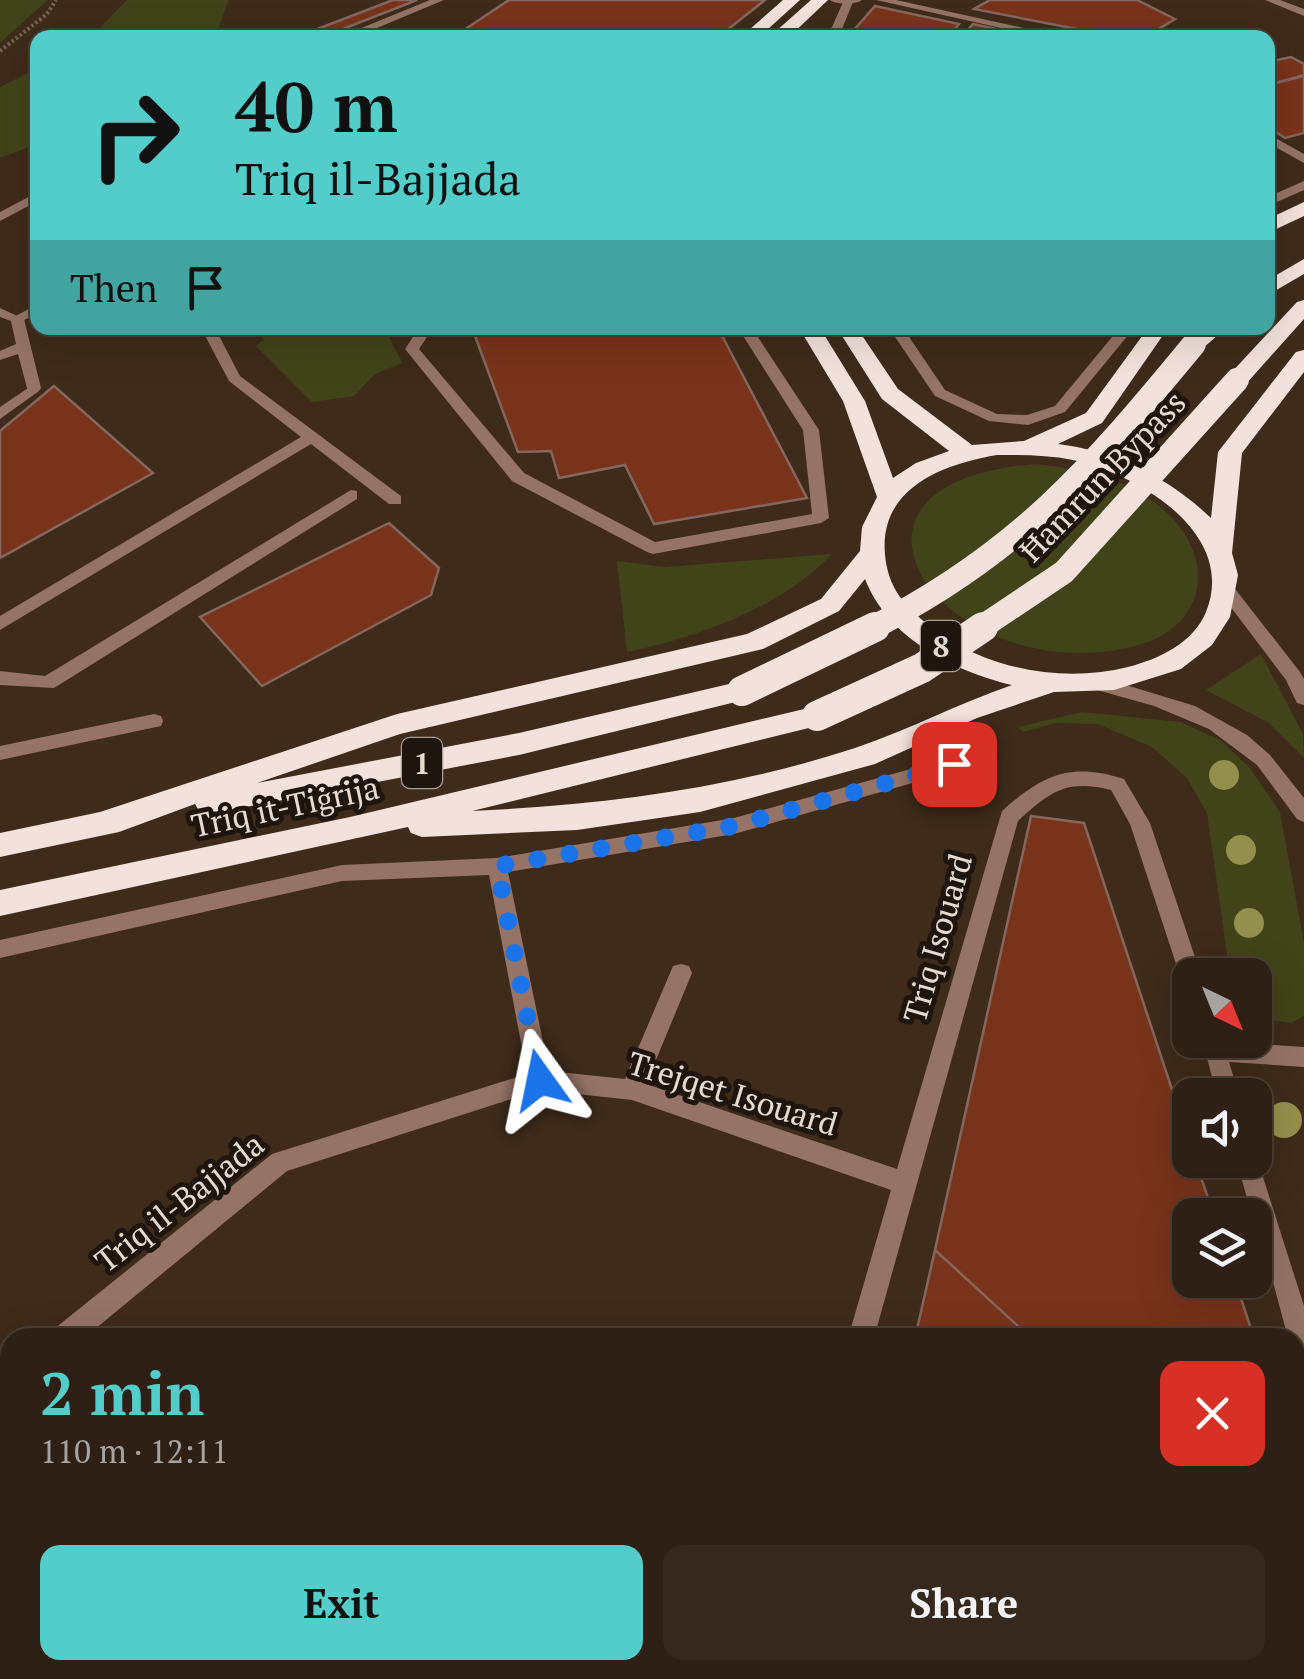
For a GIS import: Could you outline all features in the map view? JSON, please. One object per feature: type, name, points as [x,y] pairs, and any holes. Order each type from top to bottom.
[{"type":"highway","points":[[757,30],[792,0]]},
{"type":"highway","points":[[787,30],[820,0]]},
{"type":"highway","points":[[1275,222],[1304,208]]},
{"type":"highway","points":[[1275,284],[1304,265]]},
{"type":"highway","name":"Ħamrun Bypass","points":[[817,716],[922,668],[1064,572],[1304,306]]},
{"type":"highway","points":[[813,335],[854,401],[888,496]]},
{"type":"highway","points":[[852,335],[890,394],[966,453]]},
{"type":"highway","name":"Ħamrun Bypass","points":[[1029,448],[1094,418],[1153,335]]},
{"type":"highway","name":"Ħamrun Bypass","points":[[742,690],[931,596],[1004,548],[1090,468],[1206,335]]},
{"type":"highway","points":[[1226,589],[1219,553],[1230,452],[1304,358]]},
{"type":"highway","points":[[100,824],[396,724],[754,642],[830,605],[870,555],[873,524],[888,496],[921,469],[966,453],[1029,448],[1075,454],[1119,467],[1159,487],[1192,514],[1219,553]]},
{"type":"highway","name":"8","points":[[870,555],[876,578],[890,601],[936,643],[1001,672],[1053,682],[1096,683],[1132,678],[1164,666],[1196,646],[1216,622],[1226,589]]},
{"type":"highway","points":[[350,829],[578,818],[700,801],[865,756],[966,711],[1053,682]]},
{"type":"highway","name":"Triq it-Tiġrija","points":[[0,846],[519,744],[742,690]]},
{"type":"highway","name":"Triq it-Tiġrija","points":[[0,903],[350,829],[817,716]]},
{"type":"street","points":[[366,30],[439,0]]},
{"type":"street","points":[[881,0],[1025,30]]},
{"type":"street","points":[[1270,0],[1304,13]]},
{"type":"street","points":[[836,30],[847,1]]},
{"type":"street","points":[[1275,142],[1304,159]]},
{"type":"street","points":[[1275,199],[1304,185]]},
{"type":"street","points":[[0,217],[30,200]]},
{"type":"street","points":[[0,312],[17,319]]},
{"type":"street","points":[[17,319],[30,312]]},
{"type":"street","points":[[0,414],[34,388],[17,319]]},
{"type":"street","points":[[212,335],[234,378],[395,500]]},
{"type":"street","points":[[421,335],[412,348],[518,476],[654,548],[821,518],[811,430],[750,335]]},
{"type":"street","points":[[901,335],[940,393],[994,418],[1028,420],[1060,409],[1121,335]]},
{"type":"street","points":[[0,356],[24,346]]},
{"type":"street","points":[[0,624],[312,437]]},
{"type":"street","points":[[0,678],[48,682],[351,496]]},
{"type":"street","points":[[1226,589],[1294,676],[1304,698]]},
{"type":"street","points":[[1096,683],[1173,702],[1231,732],[1284,778],[1304,814]]},
{"type":"street","points":[[0,753],[154,721]]},
{"type":"street","points":[[0,949],[342,873],[497,866],[734,826],[954,764]]},
{"type":"street","name":"Triq Isouard","points":[[864,1328],[1008,816],[1046,783],[1087,776],[1118,784],[1140,823],[1184,958]]},
{"type":"street","points":[[497,866],[540,1080]]},
{"type":"street","points":[[632,1090],[682,973]]},
{"type":"street","points":[[1272,1053],[1304,1057]]},
{"type":"street","name":"Trejqet Isouard","points":[[540,1080],[632,1090],[904,1183]]},
{"type":"street","name":"Triq il-Bajjada","points":[[75,1328],[280,1162],[540,1080]]},
{"type":"street","points":[[1253,1178],[1298,1328]]},
{"type":"path","points":[[0,51],[47,14],[56,0]]},
{"type":"green space","points":[[0,0],[48,0],[0,43]]},
{"type":"green space","points":[[127,0],[229,0],[218,30],[98,30]]},
{"type":"green space","points":[[30,72],[30,147],[0,158],[0,87]]},
{"type":"green space","points":[[259,335],[388,335],[402,363],[375,374],[354,396],[312,402],[256,346],[264,339]]},
{"type":"green space","points":[[1037,464],[1116,481],[1145,495],[1178,525],[1191,546],[1197,589],[1189,609],[1175,626],[1154,639],[1127,648],[1060,652],[1001,638],[954,611],[923,577],[912,540],[924,505],[965,478]]},
{"type":"green space","points":[[832,554],[788,590],[737,618],[627,652],[617,561],[665,567]]},
{"type":"green space","points":[[1261,654],[1303,734],[1304,758],[1269,723],[1206,690]]},
{"type":"green space","points":[[1082,712],[1180,722],[1220,740],[1249,767],[1280,812],[1304,943],[1304,1016],[1291,1023],[1272,1020],[1272,958],[1228,958],[1207,813],[1187,778],[1152,747],[1098,724],[1055,723],[1023,732],[1018,727]]},
{"type":"building","points":[[393,0],[417,0],[340,30],[315,30]]},
{"type":"building","points":[[509,0],[765,0],[727,30],[464,30]]},
{"type":"building","points":[[990,0],[1137,0],[1175,19],[1157,30],[1082,30],[974,9]]},
{"type":"building","points":[[875,6],[959,24],[954,30],[854,30]]},
{"type":"building","points":[[973,24],[1000,30],[968,30]]},
{"type":"building","points":[[1291,57],[1304,64],[1304,75],[1275,83],[1275,60]]},
{"type":"building","points":[[1304,76],[1304,133],[1285,138],[1275,132],[1275,83]]},
{"type":"building","points":[[475,335],[722,335],[807,498],[654,524],[625,465],[559,478],[551,451],[518,452]]},
{"type":"building","points":[[54,386],[153,473],[0,558],[0,431]]},
{"type":"building","points":[[389,523],[439,568],[431,595],[262,686],[200,617]]},
{"type":"building","points":[[1031,816],[1084,823],[1172,1089],[1172,1178],[1201,1178],[1208,1198],[1172,1198],[1172,1298],[1241,1298],[1251,1328],[1020,1328],[935,1250]]},
{"type":"building","points":[[935,1250],[1020,1328],[917,1328]]},
{"type":"route","points":[[540,1080],[497,866],[734,826],[954,764]]}]
